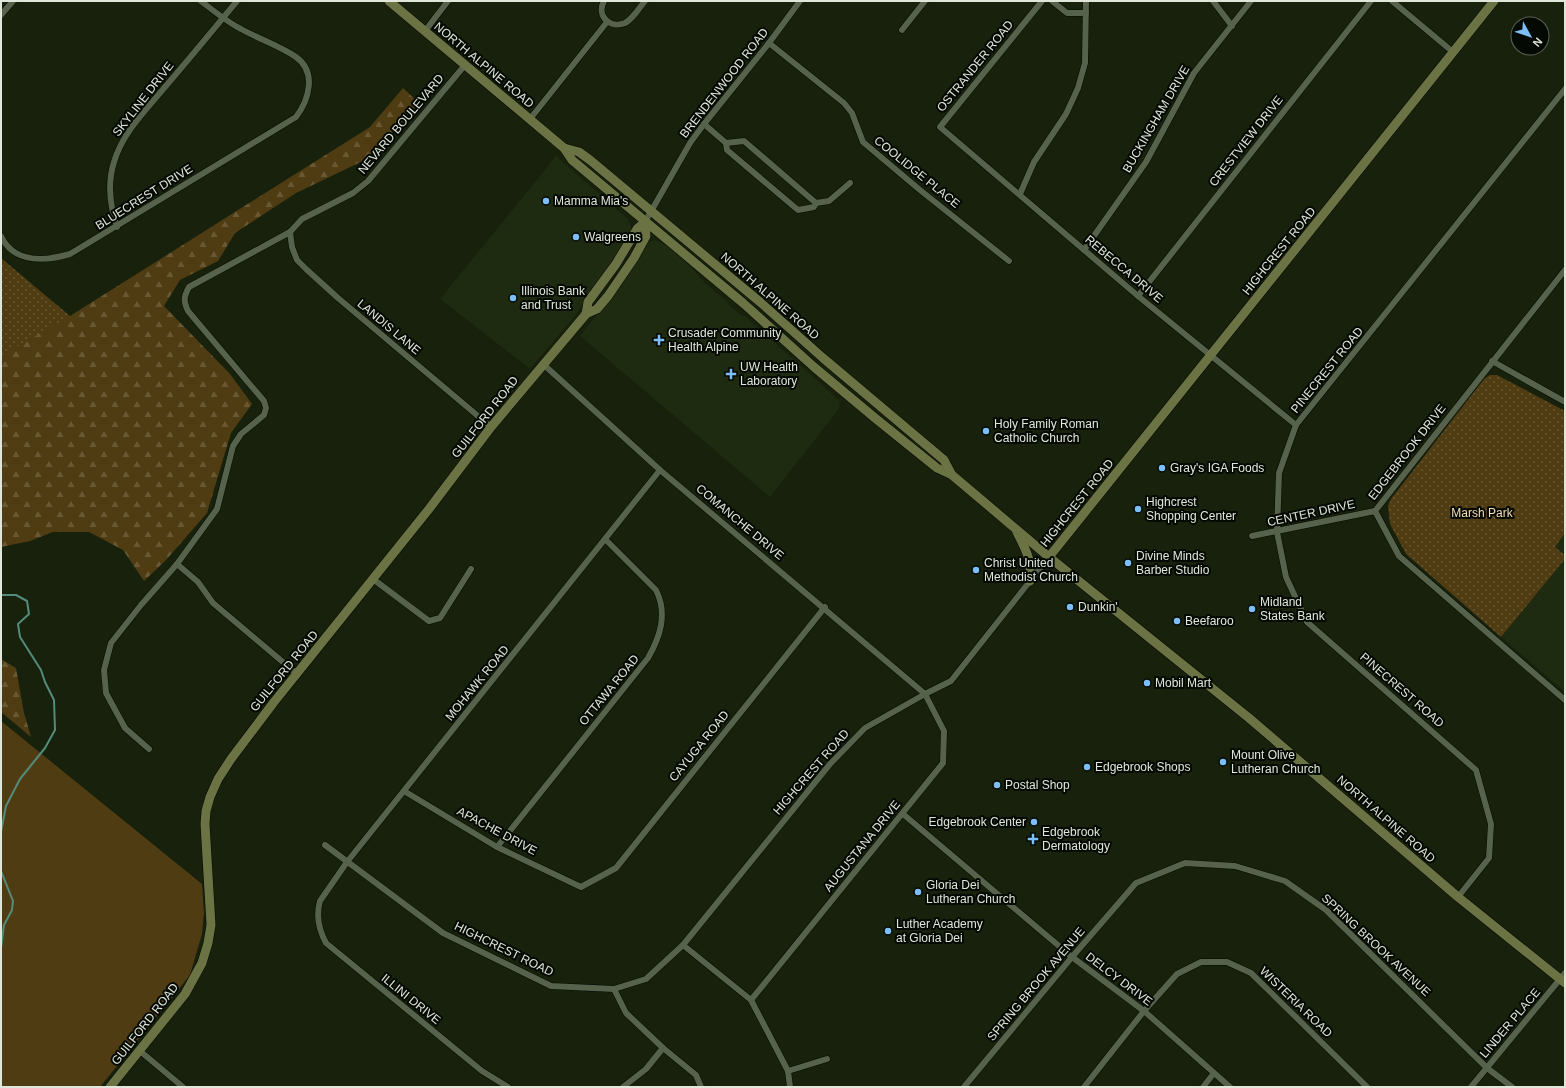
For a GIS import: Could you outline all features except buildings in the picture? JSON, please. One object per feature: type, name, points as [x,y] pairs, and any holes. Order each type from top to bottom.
[{"type":"main road","name":"NORTH ALPINE ROAD","points":[[389,1],[564,148],[572,160],[644,222],[743,303],[814,367],[875,418],[937,468],[952,475],[1049,557],[1249,718],[1458,897],[1564,979]]},
{"type":"main road","name":"HIGHCREST ROAD","points":[[1049,557],[1494,1]]},
{"type":"main road","name":"NORTH ALPINE ROAD","points":[[564,148],[578,152],[651,210],[944,460],[952,475]]},
{"type":"main road","name":"GUILFORD ROAD","points":[[110,1087],[186,994],[202,963],[208,943],[210,925],[205,824],[206,811],[218,779],[231,758],[491,427],[586,314],[588,302],[616,264],[637,229],[644,222]]},
{"type":"main road","points":[[1014,527],[1027,552],[1032,568],[1030,581]]},
{"type":"street","points":[[1,15],[13,1]]},
{"type":"street","points":[[202,1],[223,18]]},
{"type":"street","name":"SKYLINE DRIVE","points":[[117,227],[112,210],[110,181],[113,164],[122,142],[137,121],[237,1]]},
{"type":"street","points":[[425,31],[448,1]]},
{"type":"street","points":[[604,1],[602,13],[607,22],[615,24],[629,21],[645,1]]},
{"type":"street","name":"BRENDENWOOD ROAD","points":[[644,222],[690,143],[769,43],[800,1]]},
{"type":"street","points":[[902,30],[925,1]]},
{"type":"street","name":"OSTRANDER ROAD","points":[[940,127],[1042,1]]},
{"type":"street","points":[[1052,1],[1067,13],[1086,13]]},
{"type":"street","points":[[1020,194],[1034,162],[1066,114],[1078,88],[1086,63],[1086,1]]},
{"type":"street","points":[[1213,1],[1232,26]]},
{"type":"street","name":"BUCKINGHAM DRIVE","points":[[1084,250],[1146,162],[1194,73],[1251,1]]},
{"type":"street","name":"CRESTVIEW DRIVE","points":[[1138,296],[1372,1]]},
{"type":"street","points":[[1392,1],[1453,52]]},
{"type":"street","name":"BLUECREST DRIVE","points":[[1,236],[4,243],[12,251],[32,259],[45,260],[70,254],[117,227],[296,117],[308,97],[310,84],[308,74],[303,64],[297,58],[285,51],[223,18]]},
{"type":"street","points":[[530,119],[607,22]]},
{"type":"street","name":"COOLIDGE PLACE","points":[[769,43],[844,103],[852,113],[863,142],[1009,261]]},
{"type":"street","name":"NEVARD BOULEVARD","points":[[177,564],[217,509],[233,446],[241,434],[264,415],[266,408],[264,401],[188,311],[184,296],[189,287],[290,232],[302,219],[353,193],[368,182],[465,65]]},
{"type":"street","name":"PINECREST ROAD","points":[[1458,897],[1489,858],[1491,824],[1476,770],[1307,622],[1286,577],[1278,532],[1279,474],[1296,425],[1565,89]]},
{"type":"street","points":[[704,124],[726,143],[727,150],[798,210],[814,207],[816,203],[830,201],[850,183]]},
{"type":"street","name":"REBECCA DRIVE","points":[[940,127],[1138,296],[1296,425]]},
{"type":"street","points":[[726,143],[744,141],[816,203]]},
{"type":"street","name":"LANDIS LANE","points":[[290,232],[292,247],[298,260],[306,269],[338,298],[491,427]]},
{"type":"street","name":"EDGEBROOK DRIVE","points":[[1565,270],[1375,511],[1399,556],[1565,700]]},
{"type":"street","points":[[1492,361],[1565,402]]},
{"type":"street","name":"COMANCHE DRIVE","points":[[543,364],[660,470],[824,607],[925,694]]},
{"type":"street","name":"MOHAWK ROAD","points":[[318,913],[320,901],[347,862],[606,540],[660,470]]},
{"type":"street","name":"CENTER DRIVE","points":[[1252,536],[1278,532],[1375,511]]},
{"type":"street","name":"OTTAWA ROAD","points":[[497,847],[648,658],[656,643],[662,625],[662,616],[660,599],[656,590],[606,540]]},
{"type":"street","name":"HIGHCREST ROAD","points":[[325,845],[443,933],[551,986],[614,989],[646,979],[684,945],[830,764],[864,728],[951,681],[1049,557]]},
{"type":"street","points":[[149,750],[125,728],[106,693],[104,670],[111,644],[141,605],[177,564],[198,582],[213,603],[297,674]]},
{"type":"street","points":[[373,579],[428,621],[440,618],[471,569]]},
{"type":"street","name":"CAYUGA ROAD","points":[[581,886],[616,868],[824,607]]},
{"type":"street","name":"AUGUSTANA DRIVE","points":[[751,1000],[943,763],[944,731],[925,694]]},
{"type":"street","name":"APACHE DRIVE","points":[[404,791],[497,847],[581,886]]},
{"type":"street","name":"DELCY DRIVE","points":[[903,814],[1072,957],[1144,1011],[1230,1087]]},
{"type":"street","name":"SPRING BROOK AVENUE","points":[[964,1087],[1072,957],[1136,883],[1185,863],[1234,866],[1285,881],[1326,910],[1487,1068],[1512,1087]]},
{"type":"street","name":"ILLINI DRIVE","points":[[318,913],[320,926],[326,944],[482,1071],[508,1087]]},
{"type":"street","points":[[684,945],[751,1000],[788,1070],[790,1087]]},
{"type":"street","name":"WISTERIA ROAD","points":[[1084,1087],[1144,1011],[1177,974],[1201,962],[1227,962],[1251,973],[1368,1087]]},
{"type":"street","name":"LINDER PLACE","points":[[1471,1087],[1564,979]]},
{"type":"street","points":[[614,989],[626,1013],[663,1048],[696,1075],[701,1087]]},
{"type":"street","points":[[623,1087],[646,1069],[663,1048]]},
{"type":"street","points":[[140,1051],[183,1087]]},
{"type":"street","points":[[788,1070],[827,1060]]},
{"type":"street","points":[[1203,1087],[1214,1074]]},
{"type":"shaded area","points":[[556,156],[628,219],[631,227],[631,233],[626,243],[571,321],[530,369],[440,299]]},
{"type":"shaded area","points":[[655,240],[668,246],[686,262],[706,284],[728,302],[729,305],[741,315],[745,316],[840,401],[839,409],[770,497],[580,336],[618,288],[648,242]]},
{"type":"shaded area","points":[[1565,533],[1565,555],[1555,547]]},
{"type":"shaded area","points":[[1565,559],[1565,692],[1501,637]]},
{"type":"green space","points":[[403,88],[419,103],[369,158],[296,193],[235,233],[218,261],[180,280],[164,306],[230,374],[252,404],[231,433],[207,513],[166,560],[144,581],[123,550],[89,532],[53,532],[30,541],[1,547],[1,336],[31,316],[70,316],[370,127]]},
{"type":"green space","points":[[1,258],[70,316],[1,356]]},
{"type":"green space","name":"Marsh Park","points":[[1490,375],[1497,375],[1565,411],[1565,533],[1555,547],[1565,555],[1565,559],[1501,637],[1406,554],[1390,524],[1388,506],[1391,499],[1484,379]]},
{"type":"green space","points":[[1,659],[16,668],[24,713],[31,737],[1,712]]},
{"type":"green space","points":[[1,721],[202,884],[204,913],[202,934],[190,975],[100,1087],[1,1087]]},
{"type":"waterway","points":[[1,595],[16,595],[27,601],[29,614],[18,624],[20,637],[41,670],[54,700],[55,730],[45,748],[20,779],[6,806],[1,832]]},
{"type":"waterway","points":[[1,871],[13,901],[12,910],[4,925],[1,948]]},
{"type":"place","name":"Mamma Mia's","points":[[546,201]]},
{"type":"place","name":"Walgreens","points":[[576,237]]},
{"type":"place","name":"Illinois Bank and Trust","points":[[513,298]]},
{"type":"place","name":"Crusader Community Health Alpine","points":[[659,340]]},
{"type":"place","name":"UW Health Laboratory","points":[[731,374]]},
{"type":"place","name":"Holy Family Roman Catholic Church","points":[[986,431]]},
{"type":"place","name":"Gray's IGA Foods","points":[[1162,468]]},
{"type":"place","name":"Highcrest Shopping Center","points":[[1138,509]]},
{"type":"place","name":"Divine Minds Barber Studio","points":[[1128,563]]},
{"type":"place","name":"Christ United Methodist Church","points":[[976,570]]},
{"type":"place","name":"Dunkin'","points":[[1070,607]]},
{"type":"place","name":"Midland States Bank","points":[[1252,609]]},
{"type":"place","name":"Beefaroo","points":[[1177,621]]},
{"type":"place","name":"Mobil Mart","points":[[1147,683]]},
{"type":"place","name":"Mount Olive Lutheran Church","points":[[1223,762]]},
{"type":"place","name":"Edgebrook Shops","points":[[1087,767]]},
{"type":"place","name":"Postal Shop","points":[[997,785]]},
{"type":"place","name":"Edgebrook Center","points":[[1034,822]]},
{"type":"place","name":"Edgebrook Dermatology","points":[[1033,839]]},
{"type":"place","name":"Gloria Dei Lutheran Church","points":[[918,892]]},
{"type":"place","name":"Luther Academy at Gloria Dei","points":[[888,931]]}]
